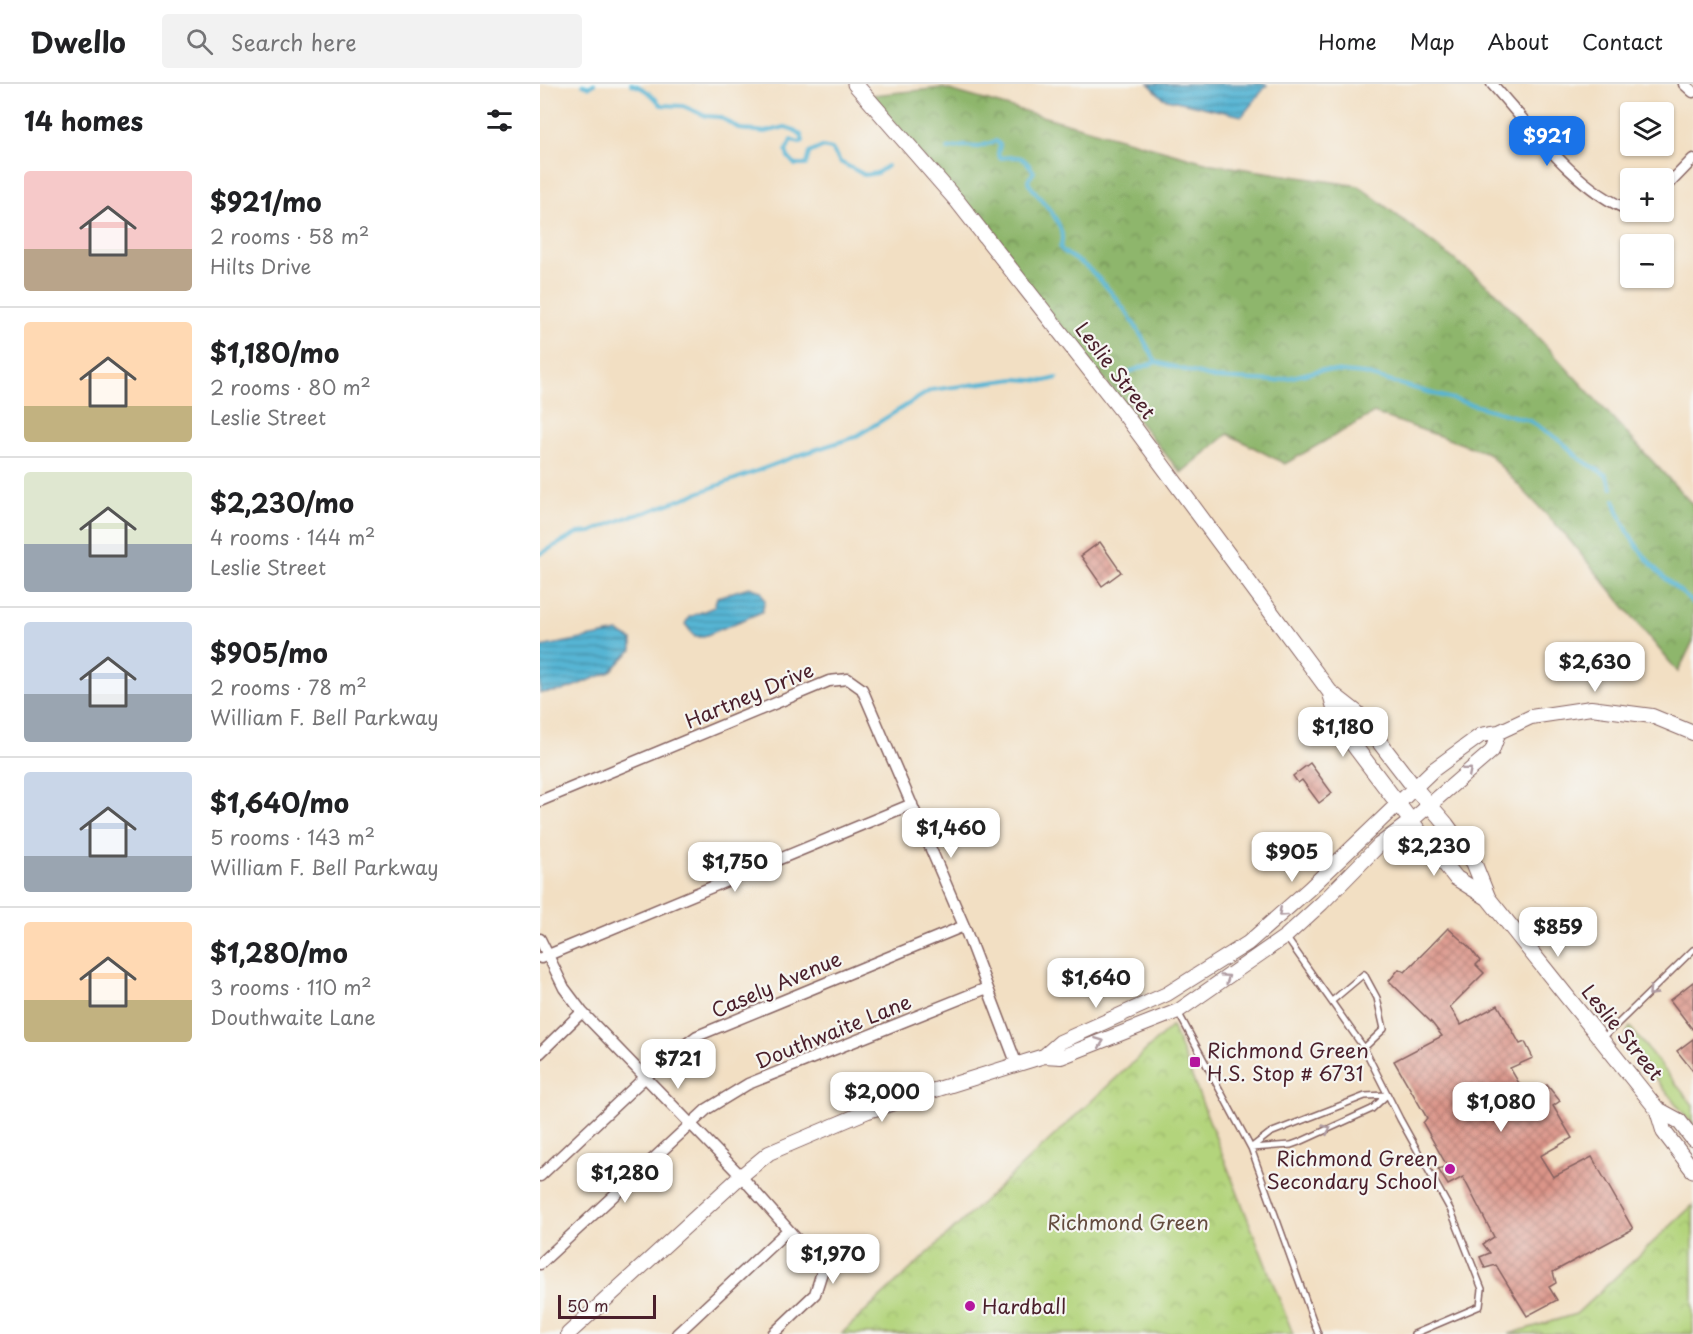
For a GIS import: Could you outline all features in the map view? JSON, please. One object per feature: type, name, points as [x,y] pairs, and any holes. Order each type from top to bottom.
[{"type":"main road","name":"Leslie Street","points":[[855,84],[958,202],[1126,416],[1330,692],[1357,713],[1414,787],[1446,824],[1474,863],[1488,898],[1657,1109],[1664,1132],[1693,1170]]},
{"type":"main road","name":"Leslie Street","points":[[1330,692],[1340,727],[1411,821],[1456,878],[1488,898]]},
{"type":"main road","name":"Leslie Street","points":[[1657,1109],[1679,1121],[1693,1139]]},
{"type":"street","points":[[1492,84],[1578,178],[1620,205]]},
{"type":"street","points":[[1684,84],[1693,92]]},
{"type":"street","points":[[1674,179],[1693,159]]},
{"type":"street","name":"Hartney Drive","points":[[540,801],[829,681],[848,679],[862,688],[964,926],[1017,1065]]},
{"type":"street","points":[[1044,1056],[1060,1042],[1167,994],[1248,942],[1309,889],[1433,770],[1481,735],[1499,732],[1531,717],[1591,708],[1652,716],[1693,733]]},
{"type":"street","points":[[568,1334],[769,1153],[868,1111],[1044,1056],[1061,1057],[1178,1011],[1286,936],[1322,903],[1379,844],[1411,821],[1492,751],[1499,732]]},
{"type":"street","points":[[543,957],[912,804]]},
{"type":"street","name":"Casely Avenue","points":[[540,1176],[657,1066],[697,1036],[964,926]]},
{"type":"street","points":[[540,939],[543,957],[582,1012],[741,1176],[823,1269],[815,1294],[773,1334]]},
{"type":"street","name":"Douthwaite Lane","points":[[540,1264],[707,1109],[748,1084],[987,988]]},
{"type":"street","points":[[1167,994],[1178,1011]]},
{"type":"street","points":[[540,1053],[582,1012]]},
{"type":"street","points":[[677,1334],[788,1230]]},
{"type":"lane","points":[[1286,936],[1364,1048],[1387,1095],[1451,1211],[1482,1289],[1480,1306],[1414,1334]]},
{"type":"lane","points":[[1602,1039],[1693,950]]},
{"type":"lane","points":[[1332,1001],[1364,974],[1377,998],[1384,1029],[1364,1048]]},
{"type":"lane","points":[[1178,1011],[1251,1148],[1318,1334]]},
{"type":"lane","points":[[1251,1148],[1291,1145],[1302,1141],[1372,1109],[1387,1095]]},
{"type":"lane","points":[[1251,1148],[1270,1133],[1365,1096],[1387,1095]]},
{"type":"green space","points":[[942,88],[1212,164],[1359,186],[1496,292],[1693,505],[1693,641],[1678,672],[1562,531],[1488,453],[1374,413],[1285,464],[1228,434],[1181,473],[871,95]]},
{"type":"green space","name":"Richmond Green","points":[[1172,1026],[1293,1334],[841,1334]]},
{"type":"green space","points":[[1630,1027],[1693,1105],[1693,1125],[1627,1043],[1626,1034]]},
{"type":"green space","points":[[1693,1205],[1693,1334],[1509,1334],[1576,1314]]},
{"type":"water","points":[[1149,84],[1267,85],[1242,116],[1163,98]]},
{"type":"water","points":[[749,587],[761,591],[765,601],[762,612],[702,637],[695,637],[685,624],[689,617],[714,607],[717,597]]},
{"type":"water","points":[[618,632],[632,640],[632,650],[610,672],[562,691],[540,693],[540,647]]},
{"type":"building","points":[[1100,542],[1121,572],[1102,586],[1081,556]]},
{"type":"building","points":[[1310,763],[1332,793],[1319,803],[1302,780],[1298,783],[1293,776]]},
{"type":"building","points":[[1448,928],[1470,948],[1480,961],[1476,965],[1484,973],[1450,1007],[1461,1025],[1498,1005],[1520,1044],[1525,1042],[1533,1058],[1510,1068],[1527,1097],[1547,1085],[1560,1101],[1553,1106],[1572,1138],[1540,1156],[1553,1177],[1592,1157],[1633,1229],[1553,1272],[1556,1283],[1549,1287],[1557,1300],[1527,1316],[1496,1265],[1485,1268],[1480,1257],[1490,1253],[1483,1244],[1494,1237],[1463,1177],[1448,1185],[1438,1169],[1447,1166],[1423,1123],[1427,1118],[1394,1061],[1442,1036],[1432,1023],[1389,981],[1399,969],[1405,972]]},
{"type":"building","points":[[1693,982],[1693,1030],[1670,1000]]},
{"type":"building","points":[[1693,1039],[1693,1071],[1677,1051]]},
{"type":"waterway","points":[[583,84],[590,87],[594,84]]},
{"type":"waterway","points":[[631,84],[648,92],[661,105],[683,106],[706,116],[720,117],[740,129],[765,132],[785,127],[794,130],[801,135],[803,141],[799,143],[791,140],[786,151],[795,165],[806,165],[809,153],[822,147],[832,149],[840,162],[865,175],[877,173],[887,166]]},
{"type":"waterway","points":[[948,149],[964,146],[978,147],[996,141],[1000,145],[998,154],[1000,158],[1017,157],[1027,162],[1034,172],[1028,180],[1029,184],[1058,223],[1062,240],[1060,248],[1086,267],[1110,291],[1135,325],[1156,362]]},
{"type":"waterway","points":[[1129,372],[1156,362],[1214,378],[1276,381],[1321,370],[1364,374],[1530,421],[1561,441],[1580,459],[1606,475],[1612,488]]},
{"type":"waterway","points":[[540,554],[578,533],[591,532],[802,454],[855,437],[931,390],[1015,379],[1045,381],[1057,378]]},
{"type":"waterway","points":[[1614,500],[1628,532],[1641,552],[1693,603]]},
{"type":"place","name":"Richmond Green H.S. Stop # 6731","points":[[1195,1062]]},
{"type":"place","name":"Richmond Green Secondary School","points":[[1450,1169]]},
{"type":"place","name":"Hardball","points":[[970,1306]]}]
